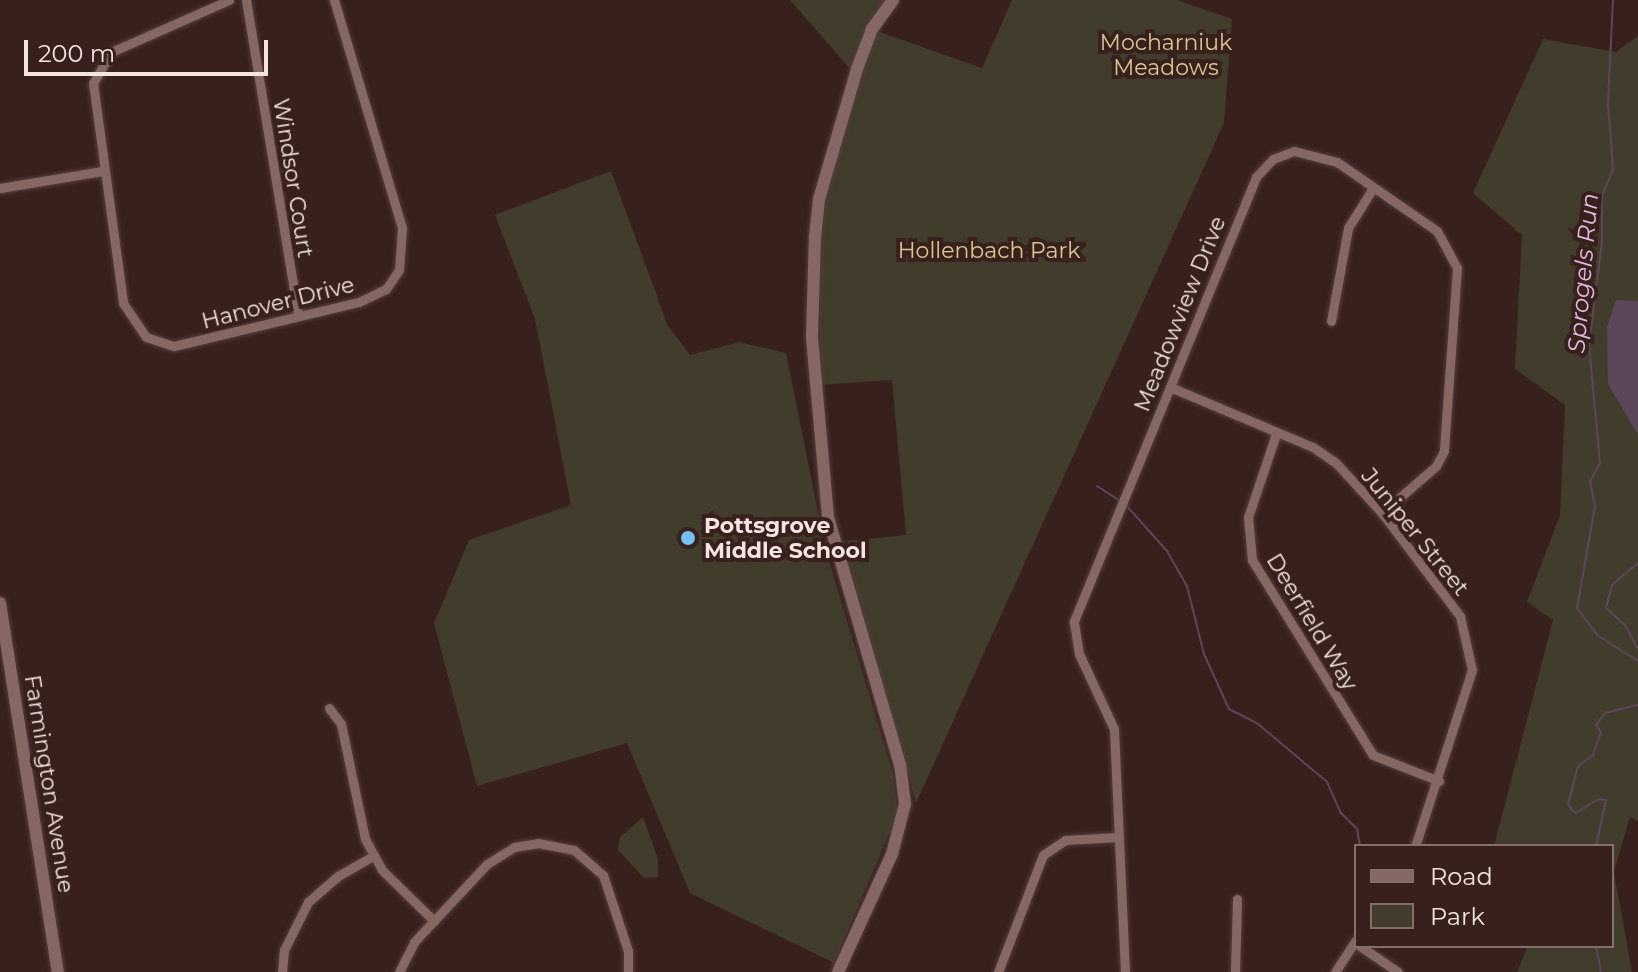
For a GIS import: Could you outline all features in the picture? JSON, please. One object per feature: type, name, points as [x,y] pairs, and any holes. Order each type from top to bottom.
[{"type":"street","name":"Hanover Drive","points":[[229,0],[124,44],[102,63],[92,96],[123,303],[146,337],[174,346],[375,296],[394,280],[403,255],[402,228],[334,0]]},
{"type":"street","name":"Windsor Court","points":[[246,0],[298,315]]},
{"type":"street","points":[[838,972],[897,843],[905,804],[900,765],[828,517],[812,336],[815,237],[819,199],[857,69],[872,29],[893,0]]},
{"type":"street","name":"Meadowview Drive","points":[[1125,972],[1114,729],[1079,654],[1074,621],[1264,167],[1282,155],[1305,151],[1337,162],[1437,231],[1457,268],[1444,451],[1436,466],[1382,513]]},
{"type":"street","points":[[0,188],[103,171]]},
{"type":"street","points":[[1331,321],[1348,228],[1373,188]]},
{"type":"street","name":"Juniper Street","points":[[1170,387],[1336,463],[1382,513],[1450,602],[1466,632],[1472,670],[1439,781],[1416,844]]},
{"type":"street","name":"Deerfield Way","points":[[1276,434],[1248,517],[1252,560],[1373,755],[1439,781]]},
{"type":"street","name":"Farmington Avenue","points":[[0,603],[58,972]]},
{"type":"street","points":[[329,708],[341,724],[360,826],[373,856],[434,921]]},
{"type":"street","points":[[998,972],[1043,855],[1065,840],[1118,837]]},
{"type":"street","points":[[399,972],[414,942],[504,852],[538,843],[574,850],[608,884],[628,951],[628,972]]},
{"type":"street","points":[[282,972],[291,931],[308,902],[338,876],[373,856]]},
{"type":"street","points":[[1235,972],[1237,899]]},
{"type":"street","points":[[1335,972],[1354,947]]},
{"type":"street","points":[[1364,948],[1398,972]]},
{"type":"green space","points":[[790,0],[885,0],[851,70]]},
{"type":"green space","name":"Hollenbach Park","points":[[1012,0],[1177,0],[1232,19],[1224,123],[916,803],[845,551],[850,550],[847,541],[906,535],[892,380],[819,385],[821,214],[848,112],[877,31],[982,68]]},
{"type":"green space","points":[[1638,36],[1638,821],[1630,817],[1614,872],[1614,844],[1495,844],[1553,620],[1527,602],[1560,515],[1565,405],[1515,369],[1522,235],[1473,193],[1543,39],[1616,52]]},
{"type":"green space","points":[[611,171],[668,326],[690,355],[739,342],[786,353],[825,547],[893,774],[898,813],[834,963],[690,893],[627,743],[477,786],[434,623],[469,540],[571,505],[535,319],[495,215]]},
{"type":"green space","points":[[643,817],[658,859],[658,877],[644,878],[618,850],[620,837]]},
{"type":"green space","points":[[1614,872],[1632,972],[1517,972],[1527,948],[1614,948]]},
{"type":"shaded area","points":[[1616,300],[1638,301],[1638,435],[1608,384],[1607,327]]},
{"type":"waterway","name":"Sprogels Run","points":[[1613,0],[1608,104],[1613,169],[1602,196],[1602,242],[1589,345],[1600,463],[1590,482],[1595,506],[1577,608],[1597,635],[1638,661]]},
{"type":"waterway","points":[[1097,486],[1120,501]]},
{"type":"waterway","points":[[1125,504],[1167,551],[1187,586],[1204,654],[1229,709],[1258,724],[1327,782],[1341,813],[1357,829],[1360,844]]},
{"type":"waterway","points":[[1638,563],[1612,585],[1606,608],[1625,625],[1638,649]]},
{"type":"waterway","name":"Sprogels Run","points":[[1596,844],[1606,800],[1599,799],[1576,813],[1572,810],[1568,804],[1578,766],[1593,755],[1601,732],[1596,725],[1605,713],[1638,705]]},
{"type":"waterway","name":"Sprogels Run","points":[[1596,948],[1601,972]]},
{"type":"place","name":"Pottsgrove Middle School","points":[[688,538]]},
{"type":"park label","name":"Mocharniuk Meadows","points":[[1166,54]]}]
